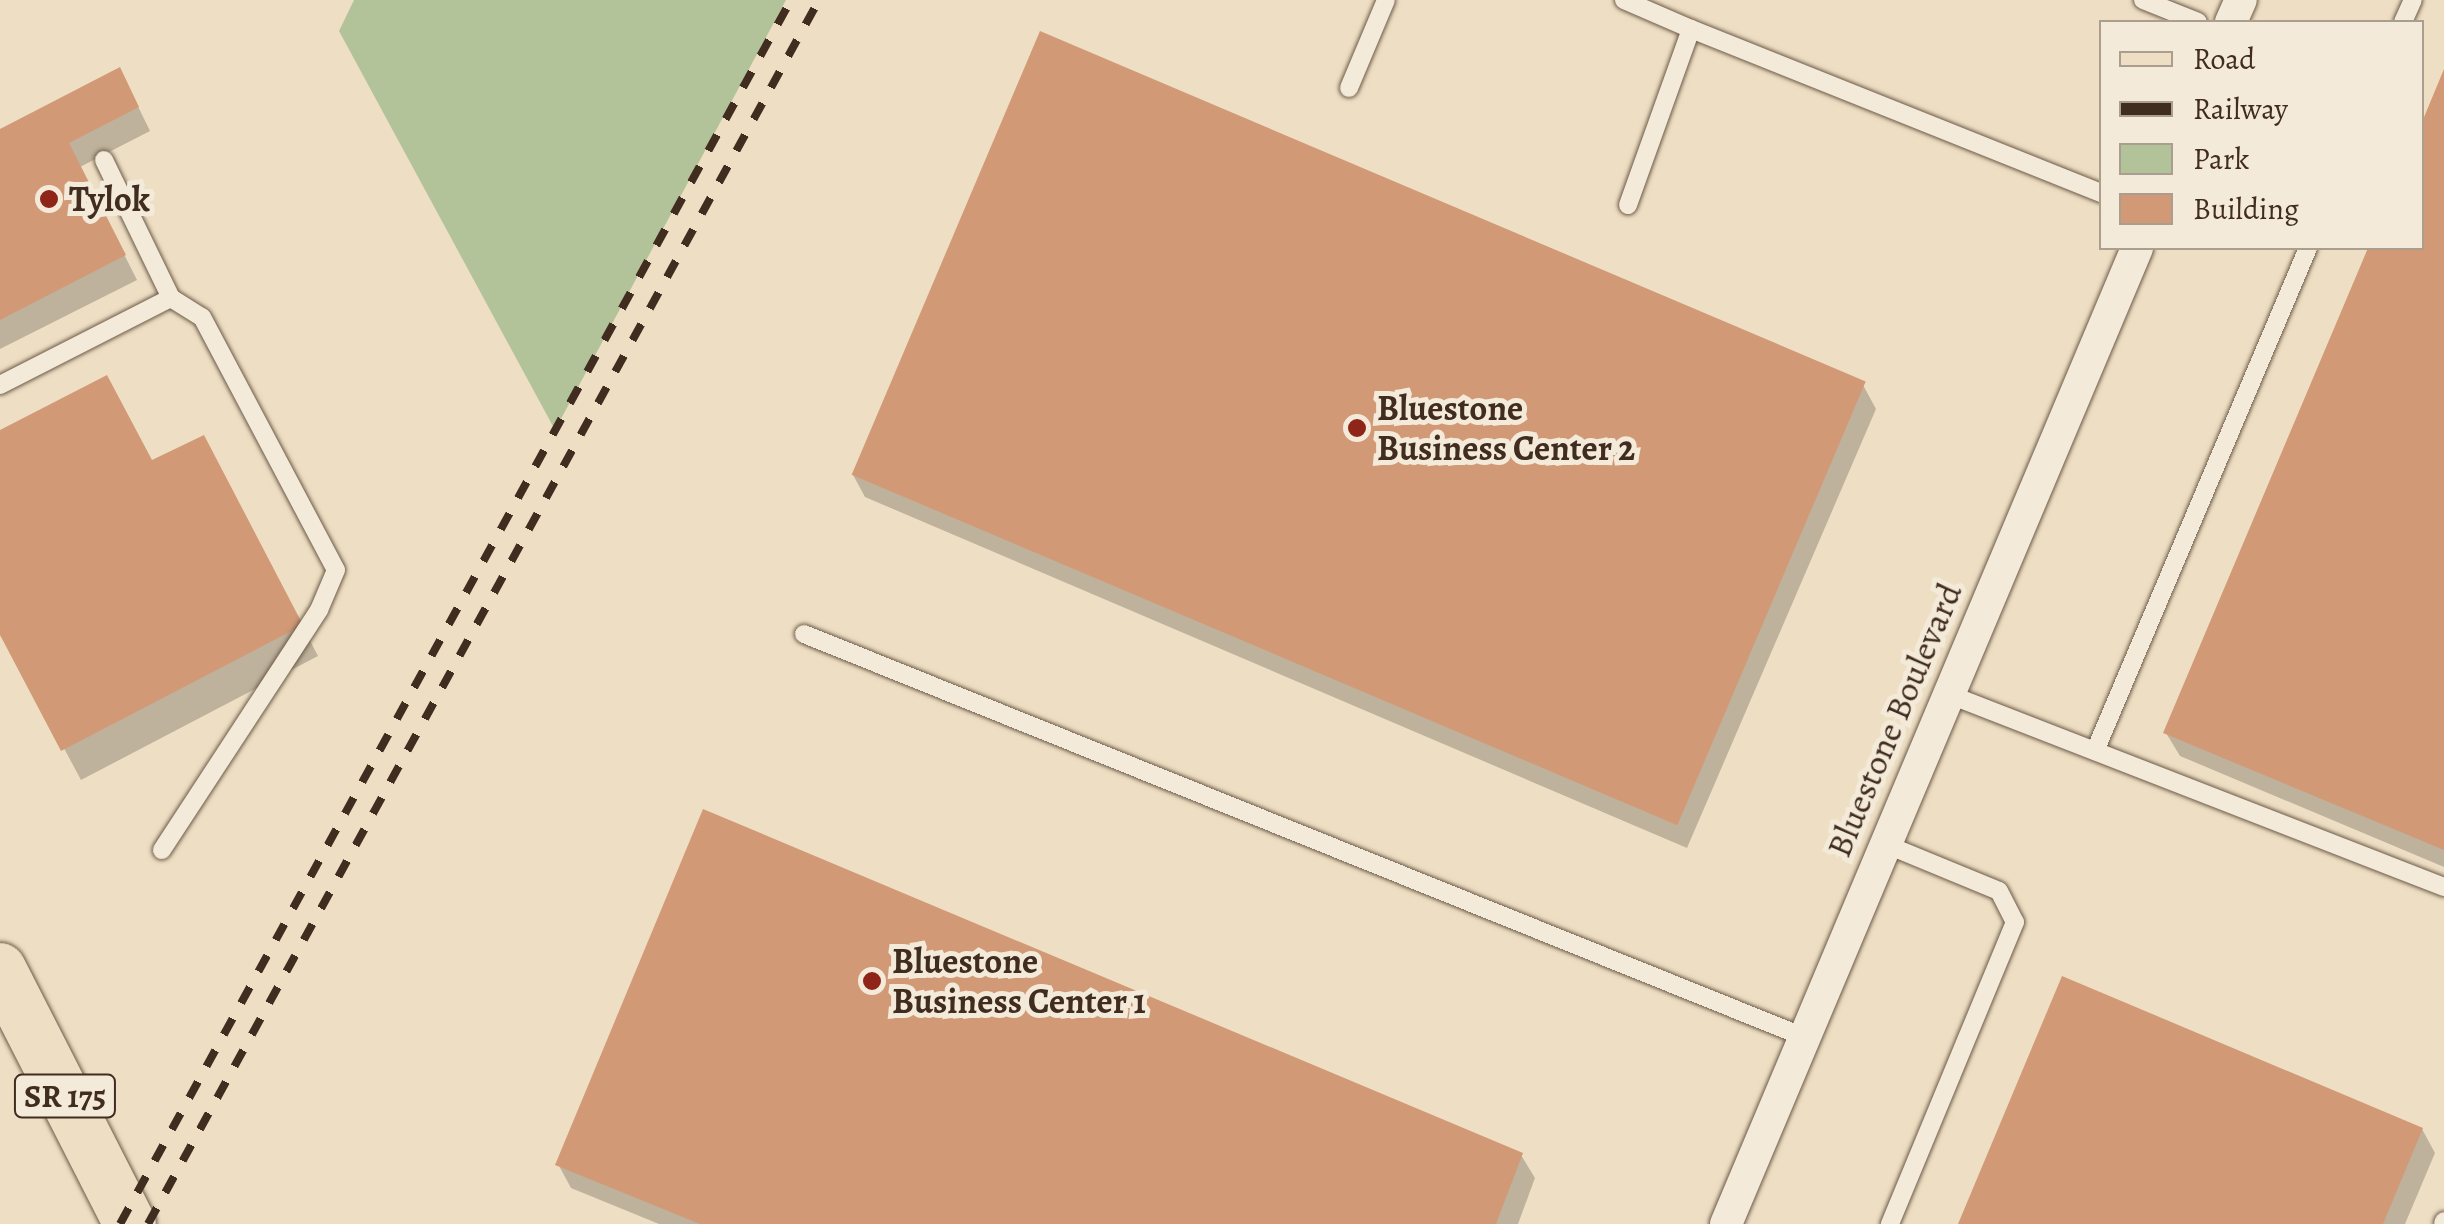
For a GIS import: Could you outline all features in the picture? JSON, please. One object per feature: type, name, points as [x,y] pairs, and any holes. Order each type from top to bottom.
[{"type":"main road","name":"SR 175","points":[[0,968],[130,1224]]},
{"type":"street","name":"Bluestone Boulevard","points":[[1726,1224],[2136,250]]},
{"type":"lane","points":[[1349,88],[1386,0]]},
{"type":"lane","points":[[1624,0],[2099,192]]},
{"type":"lane","points":[[2144,0],[2193,20]]},
{"type":"lane","points":[[1628,205],[1691,29]]},
{"type":"lane","points":[[104,160],[171,298],[202,316],[336,570],[320,610],[162,850]]},
{"type":"lane","points":[[2095,751],[2307,250]]},
{"type":"lane","points":[[0,385],[171,298]]},
{"type":"lane","points":[[804,634],[1804,1037]]},
{"type":"lane","points":[[1948,694],[2444,888]]},
{"type":"lane","points":[[1885,844],[1999,891],[2015,922],[1890,1224]]},
{"type":"green space","points":[[354,0],[786,0],[555,430],[339,31]]},
{"type":"building","name":"Bluestone Business Center 2","points":[[1040,31],[1866,381],[1677,825],[852,475]]},
{"type":"building","name":"Tylok","points":[[120,67],[139,107],[69,143],[126,255],[0,320],[0,129]]},
{"type":"building","points":[[2444,69],[2444,850],[2163,733],[2367,250],[2424,250],[2424,117]]},
{"type":"building","points":[[107,375],[152,460],[204,435],[303,625],[61,751],[0,635],[0,430]]},
{"type":"building","name":"Bluestone Business Center 1","points":[[703,809],[1523,1153],[1496,1224],[700,1224],[555,1165]]},
{"type":"building","points":[[2062,976],[2423,1128],[2383,1224],[1958,1224]]},
{"type":"railway","points":[[120,1224],[791,0]]},
{"type":"railway","points":[[148,1224],[819,0]]},
{"type":"place","name":"Tylok","points":[[49,199]]},
{"type":"place","name":"Bluestone Business Center 2","points":[[1357,428]]},
{"type":"place","name":"Bluestone Business Center 1","points":[[872,981]]}]
